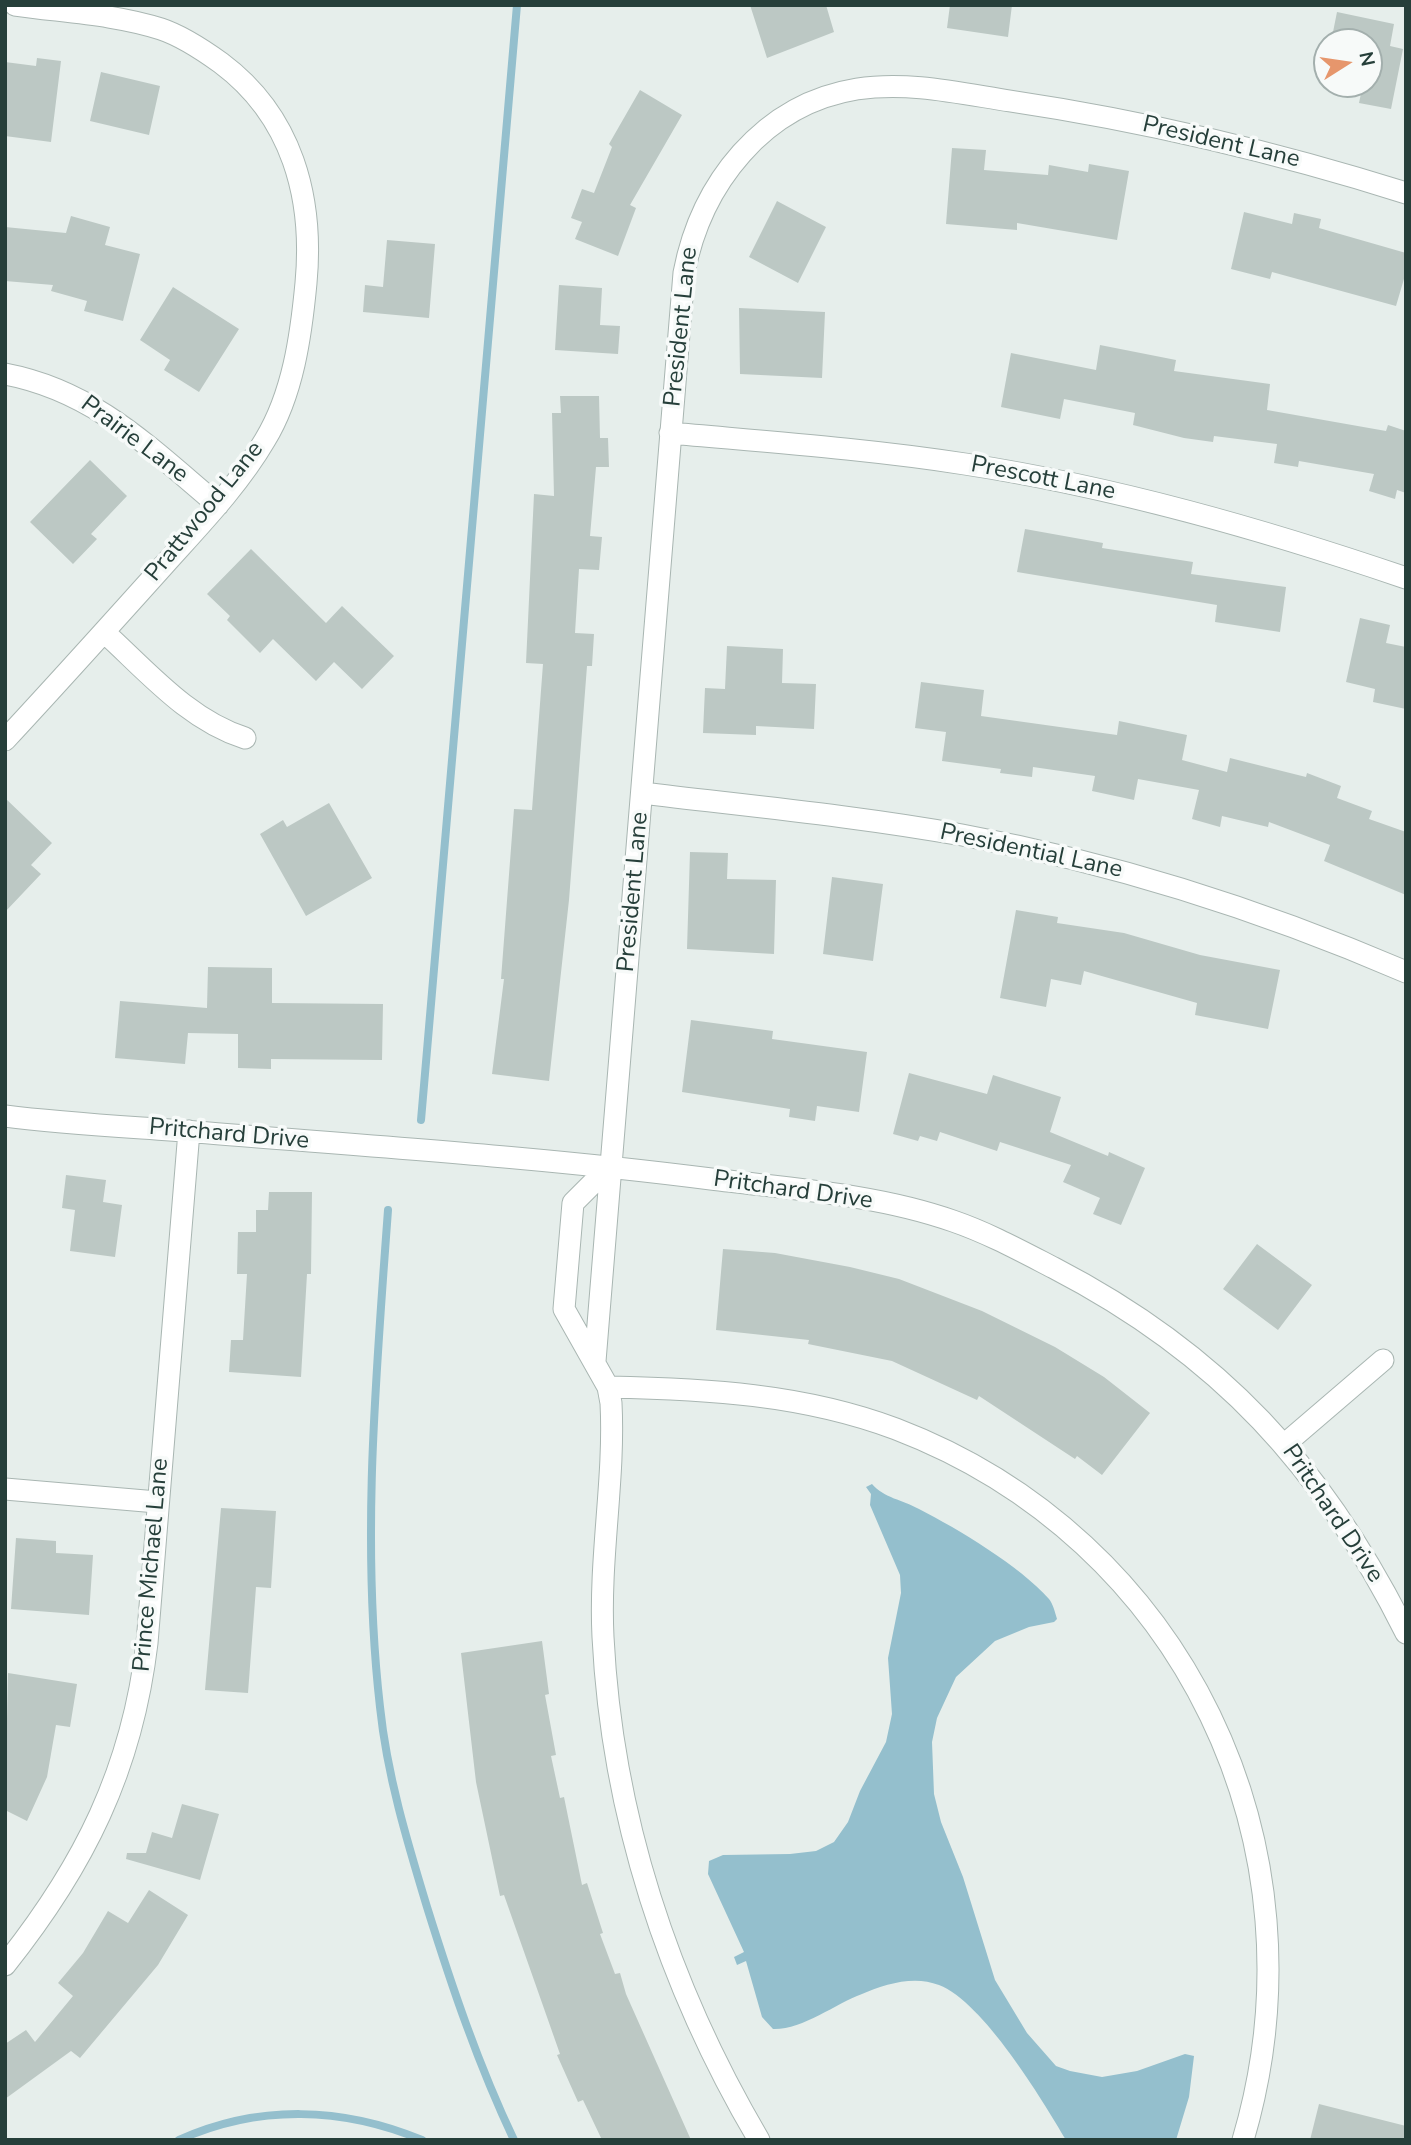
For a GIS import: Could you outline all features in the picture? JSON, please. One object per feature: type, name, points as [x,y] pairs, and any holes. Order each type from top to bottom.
[{"type":"street","name":"Prattwood Lane","points":[[5,740],[218,505],[267,438],[295,360],[310,247],[297,165],[277,123],[258,96],[234,73],[205,51],[163,30],[123,19],[15,5]]},
{"type":"street","name":"President Lane","points":[[594,1361],[684,273],[697,221],[723,174],[756,137],[778,122],[828,97],[856,90],[917,87],[1064,109],[1277,155],[1406,193]]},
{"type":"street","name":"Prairie Lane","points":[[5,374],[45,384],[87,401],[125,427],[218,505]]},
{"type":"street","name":"Prescott Lane","points":[[670,433],[884,453],[1060,481],[1140,498],[1240,526],[1406,578]]},
{"type":"street","points":[[104,632],[192,712],[225,732],[244,738]]},
{"type":"street","name":"Presidential Lane","points":[[642,793],[841,816],[962,835],[1061,856],[1258,913],[1406,972]]},
{"type":"street","name":"Pritchard Drive","points":[[5,1116],[610,1166],[888,1205],[945,1219],[994,1238],[1109,1297],[1149,1322],[1255,1411],[1285,1444],[1350,1534],[1406,1633]]},
{"type":"street","name":"Prince Michael Lane","points":[[5,1965],[52,1905],[72,1873],[109,1797],[127,1751],[144,1670],[189,1131]]},
{"type":"street","points":[[610,1166],[573,1203],[564,1309],[608,1387],[612,1420],[604,1534],[603,1637],[610,1711],[626,1807],[650,1901],[682,1989],[759,2140]]},
{"type":"street","points":[[1285,1444],[1383,1360]]},
{"type":"street","points":[[608,1387],[694,1388],[779,1398],[894,1429],[971,1463],[1018,1493],[1075,1537],[1129,1592],[1184,1665],[1215,1723],[1244,1800],[1259,1857],[1269,1944],[1269,1988],[1261,2063],[1243,2140]]},
{"type":"street","points":[[5,1489],[157,1502]]},
{"type":"water","points":[[872,1484],[882,1493],[935,1517],[988,1549],[1037,1586],[1052,1603],[1057,1619],[1054,1622],[1029,1627],[995,1641],[956,1677],[937,1718],[932,1742],[934,1794],[995,1980],[1027,2033],[1056,2066],[1102,2077],[1137,2071],[1185,2054],[1194,2056],[1189,2097],[1176,2140],[1066,2140],[1027,2077],[992,2031],[956,1995],[939,1985],[920,1981],[890,1984],[852,1998],[807,2021],[773,2029],[762,2017],[746,1961],[737,1965],[734,1957],[744,1952],[708,1874],[709,1861],[723,1855],[816,1851],[834,1842],[848,1822],[860,1791],[886,1742],[892,1714],[888,1658],[901,1593],[900,1575],[870,1505],[871,1494],[866,1487]]},
{"type":"building","points":[[750,5],[826,5],[834,32],[767,58]]},
{"type":"building","points":[[950,5],[1012,5],[1008,37],[947,28]]},
{"type":"building","points":[[1337,12],[1394,24],[1390,46],[1403,49],[1391,109],[1359,103],[1360,98],[1383,98],[1383,28],[1334,28]]},
{"type":"building","points":[[37,58],[61,61],[51,142],[5,136],[5,62],[36,66]]},
{"type":"building","points":[[101,72],[160,86],[149,135],[90,121]]},
{"type":"building","points":[[640,90],[682,115],[630,205],[636,208],[618,256],[575,239],[582,222],[571,218],[582,189],[594,193],[612,147],[609,144]]},
{"type":"building","points":[[952,148],[986,150],[984,170],[1048,175],[1049,165],[1088,172],[1089,164],[1129,171],[1117,240],[1017,223],[1017,230],[946,224]]},
{"type":"building","points":[[777,201],[826,227],[798,283],[749,257]]},
{"type":"building","points":[[1244,212],[1292,224],[1294,213],[1321,219],[1319,228],[1406,253],[1406,272],[1396,306],[1272,272],[1270,279],[1231,269]]},
{"type":"building","points":[[71,216],[110,227],[105,245],[140,254],[123,321],[84,311],[87,301],[51,291],[53,285],[5,281],[5,227],[66,233]]},
{"type":"building","points":[[387,240],[435,244],[429,318],[363,312],[365,285],[383,287]]},
{"type":"building","points":[[559,285],[602,288],[600,325],[620,326],[618,354],[555,350]]},
{"type":"building","points":[[173,287],[239,329],[199,392],[164,370],[170,360],[140,340]]},
{"type":"building","points":[[739,308],[825,312],[822,378],[740,374]]},
{"type":"building","points":[[1100,345],[1176,360],[1174,371],[1270,384],[1267,410],[1386,431],[1388,425],[1406,431],[1406,493],[1397,490],[1395,499],[1369,491],[1374,474],[1299,461],[1298,467],[1274,463],[1277,444],[1214,436],[1213,442],[1184,438],[1133,425],[1135,413],[1064,399],[1060,419],[1001,407],[1011,353],[1096,370]]},
{"type":"building","points":[[560,396],[599,396],[600,438],[608,438],[609,467],[596,467],[590,536],[602,537],[599,570],[579,569],[575,633],[594,634],[592,666],[587,666],[569,900],[549,1081],[492,1074],[504,979],[501,979],[514,809],[532,810],[543,664],[526,663],[534,494],[554,496],[552,413],[561,413]]},
{"type":"building","points":[[90,460],[127,496],[91,534],[97,539],[73,564],[30,522]]},
{"type":"building","points":[[1025,529],[1103,543],[1102,548],[1193,562],[1191,574],[1286,587],[1280,632],[1215,622],[1217,605],[1017,572]]},
{"type":"building","points":[[251,549],[326,623],[342,606],[394,656],[362,689],[334,662],[316,681],[273,639],[260,653],[227,620],[230,616],[207,594]]},
{"type":"building","points":[[1360,618],[1390,625],[1386,643],[1406,647],[1406,709],[1373,702],[1375,689],[1346,682]]},
{"type":"building","points":[[727,646],[783,649],[782,683],[816,684],[814,729],[756,726],[756,735],[703,733],[705,688],[725,689]]},
{"type":"building","points":[[921,682],[984,690],[981,716],[1117,735],[1119,721],[1187,735],[1182,760],[1227,772],[1230,758],[1306,777],[1307,773],[1341,786],[1337,798],[1372,811],[1369,819],[1406,832],[1406,895],[1324,861],[1330,845],[1269,822],[1268,827],[1222,816],[1220,827],[1192,819],[1199,790],[1138,779],[1134,800],[1092,791],[1095,776],[1033,767],[1032,777],[1000,773],[1001,769],[942,761],[946,732],[915,728]]},
{"type":"building","points":[[5,798],[52,843],[31,865],[41,874],[5,912]]},
{"type":"building","points":[[329,803],[372,878],[306,916],[260,834],[283,820],[287,827]]},
{"type":"building","points":[[690,852],[728,853],[727,879],[776,880],[774,954],[687,949]]},
{"type":"building","points":[[832,877],[883,884],[873,961],[823,954]]},
{"type":"building","points":[[1016,910],[1058,917],[1057,923],[1124,933],[1200,955],[1280,970],[1268,1029],[1195,1015],[1197,1003],[1084,971],[1081,985],[1051,979],[1046,1007],[1000,998]]},
{"type":"building","points":[[208,967],[272,968],[272,1003],[383,1004],[382,1060],[271,1059],[271,1069],[238,1068],[238,1034],[188,1033],[185,1064],[115,1058],[120,1001],[207,1008]]},
{"type":"building","points":[[691,1020],[773,1031],[772,1039],[867,1052],[859,1112],[817,1106],[815,1121],[789,1117],[790,1109],[682,1092]]},
{"type":"building","points":[[909,1073],[987,1094],[993,1075],[1061,1097],[1050,1132],[1108,1156],[1109,1152],[1145,1168],[1121,1225],[1093,1214],[1100,1198],[1063,1182],[1071,1165],[1000,1142],[997,1151],[940,1132],[937,1141],[920,1136],[918,1141],[893,1134]]},
{"type":"building","points":[[66,1175],[106,1180],[103,1202],[122,1205],[115,1257],[70,1251],[75,1210],[62,1208]]},
{"type":"building","points":[[269,1192],[312,1192],[311,1274],[307,1274],[301,1377],[229,1372],[231,1340],[243,1340],[247,1274],[237,1274],[238,1232],[256,1232],[256,1210],[268,1210]]},
{"type":"building","points":[[1257,1244],[1312,1285],[1278,1330],[1223,1289]]},
{"type":"building","points":[[723,1249],[775,1253],[899,1279],[982,1311],[1055,1347],[1104,1377],[1150,1413],[1102,1475],[1077,1456],[1075,1459],[979,1396],[977,1400],[892,1361],[808,1344],[809,1340],[716,1330]]},
{"type":"building","points":[[221,1508],[276,1511],[271,1588],[256,1587],[248,1693],[205,1690]]},
{"type":"building","points":[[16,1538],[56,1541],[56,1553],[93,1555],[89,1615],[11,1609]]},
{"type":"building","points":[[542,1641],[549,1694],[545,1695],[556,1755],[551,1756],[560,1798],[564,1797],[582,1885],[587,1883],[603,1933],[600,1934],[615,1974],[620,1973],[626,1994],[691,2140],[602,2140],[583,2100],[578,2102],[557,2055],[560,2054],[504,1895],[500,1896],[476,1782],[461,1653]]},
{"type":"building","points":[[8,1673],[77,1684],[70,1727],[56,1725],[47,1777],[27,1821],[5,1810]]},
{"type":"building","points":[[182,1804],[219,1814],[200,1880],[126,1859],[127,1853],[146,1853],[152,1832],[172,1838]]},
{"type":"building","points":[[149,1890],[188,1915],[158,1965],[80,2058],[71,2051],[5,2099],[5,2044],[26,2030],[35,2042],[73,1996],[58,1983],[83,1953],[108,1911],[128,1923]]},
{"type":"building","points":[[1319,2104],[1406,2126],[1406,2140],[1310,2140]]},
{"type":"waterway","points":[[421,1120],[517,5]]},
{"type":"waterway","points":[[388,1210],[375,1396],[371,1521],[374,1645],[383,1732],[399,1808],[436,1937],[477,2054],[514,2140]]},
{"type":"waterway","points":[[179,2140],[240,2120],[301,2114],[362,2121],[422,2140]]}]
